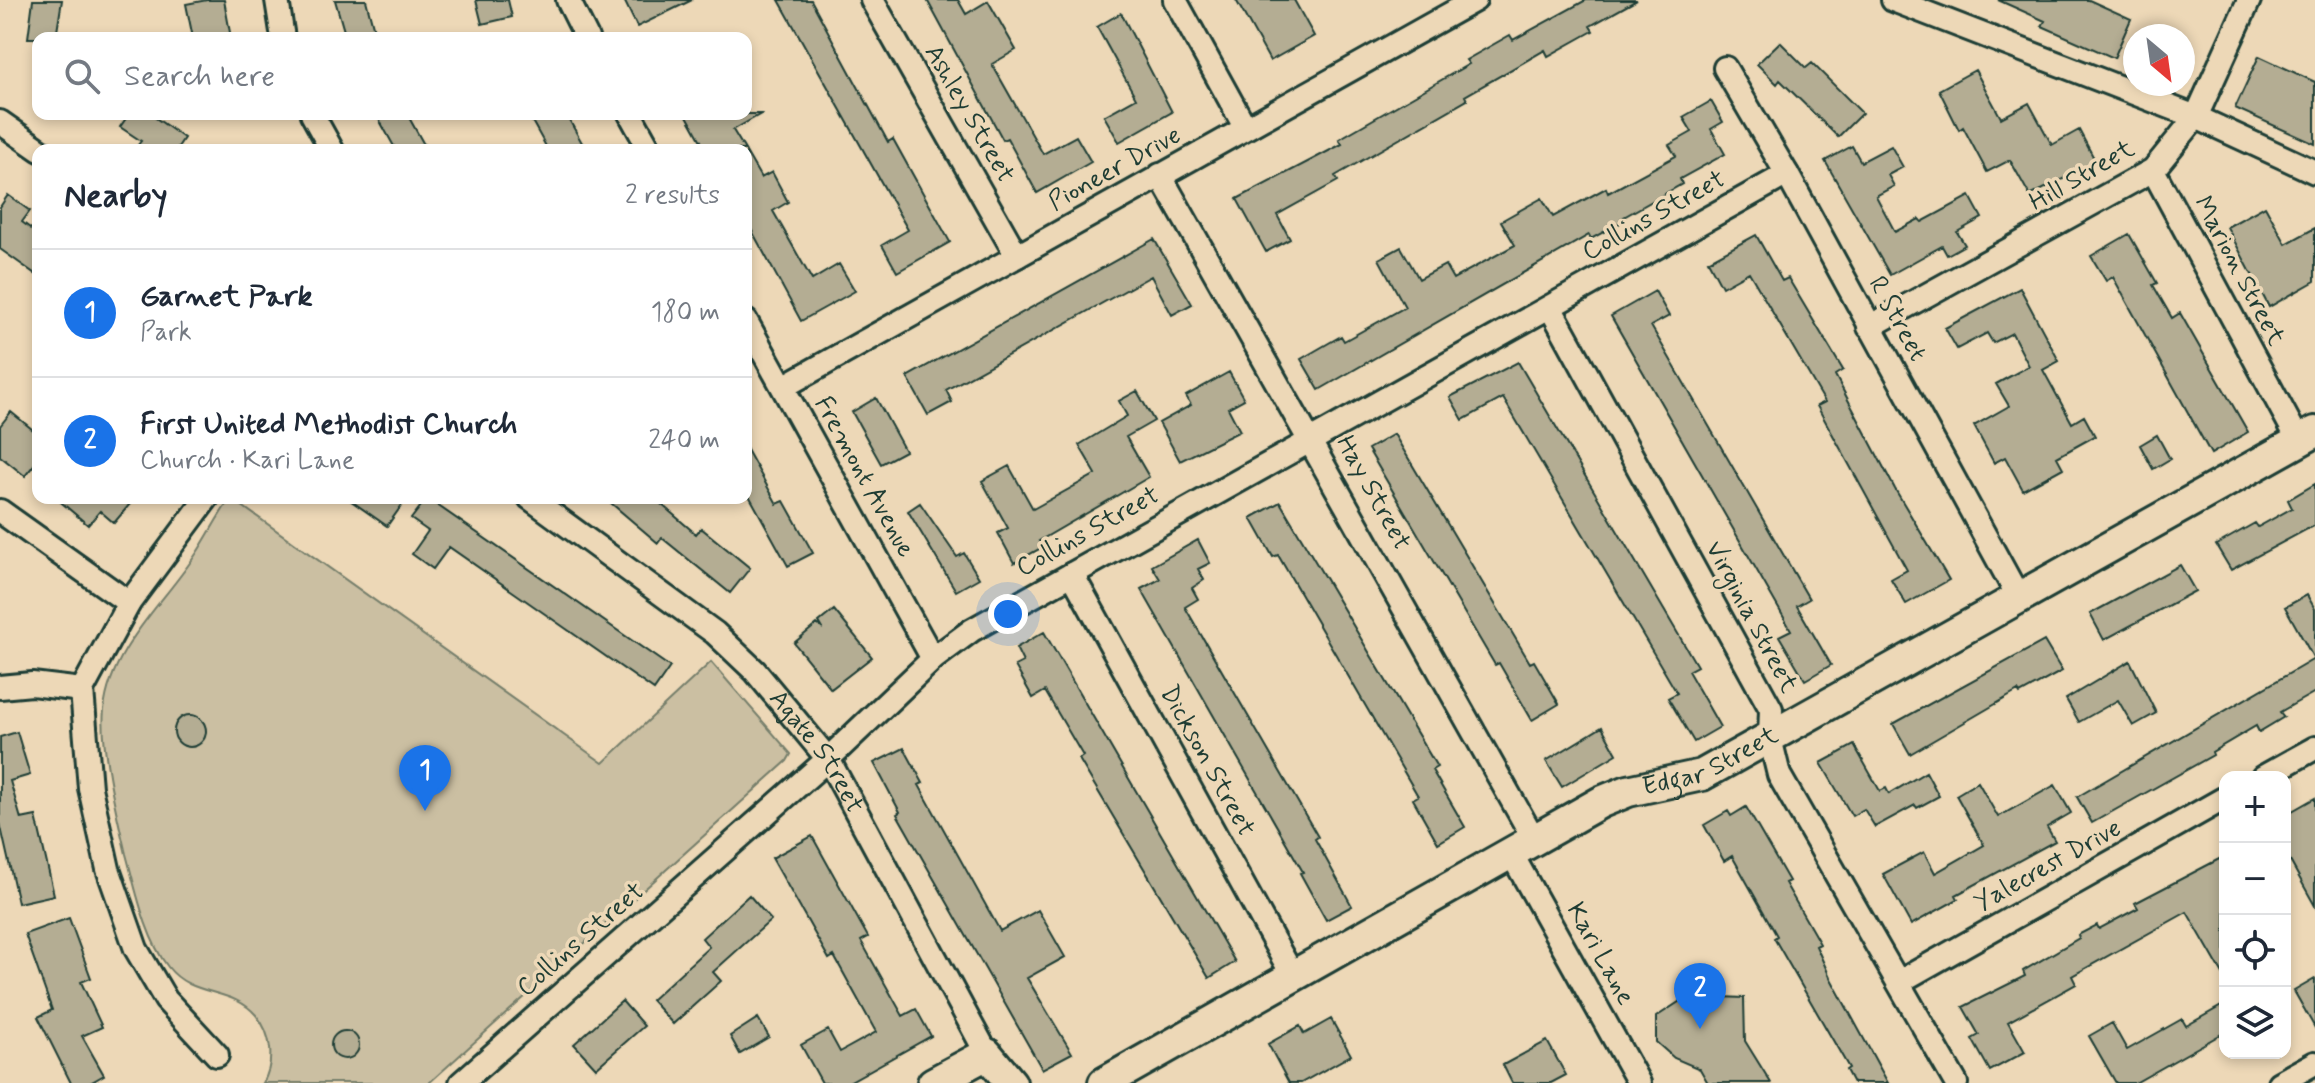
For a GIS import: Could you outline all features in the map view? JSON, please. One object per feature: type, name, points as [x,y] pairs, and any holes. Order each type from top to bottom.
[{"type":"street","points":[[277,0],[282,32]]},
{"type":"street","points":[[568,0],[584,32]]},
{"type":"street","name":"Ashley Street","points":[[872,0],[1017,256]]},
{"type":"street","points":[[1175,0],[1245,127]]},
{"type":"street","name":"Pioneer Drive","points":[[783,387],[1475,0]]},
{"type":"street","points":[[1893,0],[2196,117],[2315,172]]},
{"type":"street","name":"Hill Street","points":[[1869,327],[2153,170],[2196,117],[2249,0]]},
{"type":"street","name":"R Street","points":[[1725,68],[1787,174],[2019,598]]},
{"type":"street","points":[[315,120],[329,144]]},
{"type":"street","points":[[633,120],[647,144]]},
{"type":"street","points":[[0,122],[32,144]]},
{"type":"street","name":"Marion Street","points":[[2153,170],[2307,437]]},
{"type":"street","name":"Collins Street","points":[[461,1083],[828,759],[933,659],[972,630],[1787,174]]},
{"type":"street","name":"Hay Street","points":[[1160,175],[1311,439],[1522,846]]},
{"type":"street","name":"Virginia Street","points":[[1550,307],[1771,709],[1770,738],[1779,775],[1956,1083]]},
{"type":"street","name":"Fremont Avenue","points":[[752,332],[933,659]]},
{"type":"street","name":"Edgar Street","points":[[1104,1083],[1601,802],[1628,791],[1687,781],[1770,738],[2307,437]]},
{"type":"street","points":[[203,504],[129,603],[82,690],[90,788],[108,869],[136,949],[166,1000],[217,1055]]},
{"type":"street","name":"Agate Street","points":[[538,504],[715,633],[755,671],[828,759],[987,1054],[1011,1083]]},
{"type":"street","points":[[0,511],[129,603]]},
{"type":"street","name":"Dickson Street","points":[[1072,574],[1293,976]]},
{"type":"street","points":[[0,687],[32,684],[82,690]]},
{"type":"street","points":[[2274,771],[2315,748]]},
{"type":"street","name":"Yalecrest Drive","points":[[1899,982],[2219,801]]},
{"type":"street","name":"Kari Lane","points":[[1522,846],[1639,1083]]},
{"type":"street","points":[[933,1083],[987,1054]]},
{"type":"street","points":[[2279,1083],[2315,1063]]},
{"type":"shaded area","points":[[227,504],[239,504],[603,763],[711,662],[791,754],[787,761],[429,1083],[263,1083],[269,1066],[270,1048],[266,1031],[256,1015],[236,1000],[188,984],[178,977],[153,942],[122,838],[103,725],[108,688],[127,647],[196,554]]},
{"type":"building","points":[[33,0],[62,0],[57,32],[32,32],[32,38],[28,38]]},
{"type":"building","points":[[224,0],[230,32],[192,32],[186,4]]},
{"type":"building","points":[[335,0],[366,0],[374,32],[344,32]]},
{"type":"building","points":[[476,0],[508,0],[512,17],[482,24]]},
{"type":"building","points":[[624,0],[692,0],[637,27]]},
{"type":"building","points":[[779,0],[811,0],[888,142],[893,139],[950,242],[897,272],[882,245],[908,230]]},
{"type":"building","points":[[927,0],[958,0],[966,14],[988,1],[1016,50],[992,64],[1043,154],[1076,136],[1091,162],[1037,193],[1007,138],[1003,140]]},
{"type":"building","points":[[1236,0],[1294,0],[1314,36],[1270,61]]},
{"type":"building","points":[[1586,0],[1637,0],[1590,26],[1593,31],[1548,56],[1545,50],[1465,96],[1467,100],[1335,176],[1338,181],[1277,215],[1290,239],[1266,252],[1237,199],[1342,144],[1339,139],[1469,64],[1466,60],[1510,35],[1513,40]]},
{"type":"building","points":[[1998,0],[2089,0],[2131,19],[2129,24],[2123,24],[2123,37],[2114,58],[2042,26],[2045,21]]},
{"type":"building","points":[[1121,13],[1172,112],[1119,142],[1104,116],[1136,98],[1097,27]]},
{"type":"building","points":[[1780,42],[1806,68],[1812,63],[1862,113],[1838,137],[1780,80],[1777,84],[1757,64]]},
{"type":"building","points":[[2259,56],[2315,82],[2315,144],[2235,108]]},
{"type":"building","points":[[1975,70],[2001,118],[2029,103],[2052,145],[2079,130],[2096,162],[2030,196],[2010,160],[1987,172],[1963,127],[1959,130],[1939,90]]},
{"type":"building","points":[[1711,101],[1723,122],[1711,129],[1725,154],[1680,179],[1682,184],[1622,218],[1624,221],[1591,239],[1589,235],[1319,390],[1301,359],[1341,336],[1344,341],[1405,307],[1379,259],[1401,247],[1419,279],[1445,265],[1453,279],[1515,245],[1501,221],[1542,198],[1553,217],[1606,188],[1608,193],[1676,156],[1669,145],[1692,132],[1683,117]]},
{"type":"building","points":[[125,120],[158,120],[184,138],[180,144],[139,144],[141,141],[120,127]]},
{"type":"building","points":[[379,120],[410,120],[424,144],[393,144]]},
{"type":"building","points":[[531,120],[569,120],[583,144],[545,144]]},
{"type":"building","points":[[689,120],[750,120],[733,130],[741,144],[703,144]]},
{"type":"building","points":[[1852,146],[1861,162],[1891,146],[1903,167],[1888,175],[1894,186],[1876,196],[1895,232],[1919,219],[1922,222],[1970,196],[1982,218],[1957,232],[1965,245],[1947,255],[1942,246],[1890,275],[1825,161]]},
{"type":"building","points":[[752,162],[761,178],[772,172],[788,202],[773,211],[812,280],[839,264],[855,291],[801,321],[752,231]]},
{"type":"building","points":[[8,195],[30,211],[22,222],[32,230],[32,272],[0,249],[0,207]]},
{"type":"building","points":[[2265,206],[2286,244],[2315,228],[2315,281],[2269,307],[2227,227]]},
{"type":"building","points":[[2129,234],[2157,283],[2153,285],[2172,318],[2180,313],[2248,432],[2211,454],[2113,277],[2106,281],[2091,256]]},
{"type":"building","points":[[1756,235],[1782,281],[1788,278],[1843,370],[1835,375],[1895,489],[1949,580],[1906,604],[1891,579],[1907,570],[1817,406],[1825,402],[1749,272],[1722,287],[1708,261]]},
{"type":"building","points":[[1154,239],[1192,304],[1172,315],[1151,276],[946,390],[952,402],[928,415],[907,377]]},
{"type":"building","points":[[2020,288],[2059,361],[2043,370],[2072,423],[2084,416],[2095,436],[2057,457],[2063,468],[2023,490],[2005,457],[1994,463],[1974,426],[2009,406],[1996,384],[2029,366],[2012,333],[1993,343],[1987,333],[1957,349],[1945,328]]},
{"type":"building","points":[[1655,291],[1669,316],[1651,326],[1809,599],[1797,606],[1831,665],[1805,680],[1779,636],[1791,630],[1611,316]]},
{"type":"building","points":[[1518,362],[1697,666],[1688,671],[1720,727],[1694,742],[1668,698],[1677,693],[1503,398],[1463,420],[1450,397]]},
{"type":"building","points":[[1229,372],[1244,399],[1228,408],[1240,431],[1180,461],[1159,423],[1191,405],[1186,396]]},
{"type":"building","points":[[1137,391],[1154,421],[1126,437],[1149,477],[1039,541],[1043,547],[1014,563],[998,533],[1008,528],[982,481],[1009,466],[1033,509],[1096,474],[1079,445],[1127,416],[1119,401]]},
{"type":"building","points":[[876,398],[905,451],[881,464],[852,412]]},
{"type":"building","points":[[11,412],[32,429],[32,467],[25,476],[0,456],[0,426]]},
{"type":"building","points":[[1394,434],[1530,663],[1534,661],[1559,704],[1532,720],[1499,663],[1495,665],[1368,449]]},
{"type":"building","points":[[2157,435],[2170,459],[2153,469],[2140,445]]},
{"type":"building","points":[[752,459],[777,504],[784,501],[813,553],[788,566],[752,501]]},
{"type":"building","points":[[2315,484],[2315,525],[2231,570],[2216,545],[2255,523],[2258,527],[2292,508],[2288,500]]},
{"type":"building","points":[[1280,502],[1437,767],[1432,770],[1465,827],[1438,843],[1413,799],[1418,796],[1278,555],[1273,557],[1251,518]]},
{"type":"building","points":[[920,503],[957,557],[964,553],[979,578],[956,591],[908,511]]},
{"type":"building","points":[[63,504],[130,504],[114,523],[100,511],[88,525]]},
{"type":"building","points":[[356,504],[403,504],[387,526]]},
{"type":"building","points":[[422,504],[436,504],[670,667],[654,690],[449,547],[433,569],[412,554],[428,531],[411,519]]},
{"type":"building","points":[[612,504],[661,504],[696,534],[701,528],[750,568],[730,593],[662,538],[658,543]]},
{"type":"building","points":[[1198,540],[1210,563],[1198,569],[1204,580],[1192,588],[1198,599],[1185,607],[1318,837],[1315,839],[1352,906],[1326,920],[1300,873],[1303,872],[1141,589],[1160,579],[1152,566]]},
{"type":"building","points":[[2180,565],[2195,591],[2104,640],[2090,614]]},
{"type":"building","points":[[2307,595],[2315,609],[2315,692],[2280,712],[2284,717],[2259,732],[2256,726],[2212,752],[2213,755],[2092,823],[2077,797],[2314,659],[2285,607]]},
{"type":"building","points":[[834,610],[872,657],[831,689],[794,643],[817,624],[823,629],[819,622]]},
{"type":"building","points":[[1044,632],[1235,962],[1209,978],[1079,759],[1083,756],[1045,691],[1033,698],[1015,666],[1023,662],[1016,648]]},
{"type":"building","points":[[2044,641],[2062,671],[2020,694],[2018,691],[1910,754],[1893,724]]},
{"type":"building","points":[[2130,661],[2156,713],[2133,726],[2118,700],[2079,722],[2066,699]]},
{"type":"building","points":[[190,715],[201,720],[206,731],[201,742],[190,747],[179,742],[174,731],[179,720]]},
{"type":"building","points":[[1602,727],[1617,754],[1562,787],[1546,761]]},
{"type":"building","points":[[17,732],[30,775],[10,781],[21,819],[36,816],[54,895],[18,903],[0,823],[0,737]]},
{"type":"building","points":[[1854,745],[1880,791],[1886,788],[1889,794],[1926,772],[1939,796],[1875,827],[1864,809],[1852,816],[1821,763]]},
{"type":"building","points":[[904,748],[923,783],[919,785],[1000,931],[1038,910],[1065,957],[1027,978],[1072,1053],[1042,1069],[897,814],[900,812],[874,763]]},
{"type":"building","points":[[1978,782],[1998,817],[2055,785],[2071,813],[2047,827],[2055,841],[1956,895],[1958,899],[1911,925],[1883,874],[1924,852],[1935,873],[1984,845],[1956,795]]},
{"type":"building","points":[[2315,798],[2315,906],[2291,863],[2291,812]]},
{"type":"building","points":[[1746,807],[1789,881],[1785,883],[1820,944],[1816,946],[1830,977],[1888,1083],[1853,1083],[1846,1070],[1849,1068],[1774,938],[1777,936],[1732,856],[1724,861],[1704,825],[1728,811],[1731,816]]},
{"type":"building","points":[[812,836],[868,937],[861,941],[903,1016],[916,1009],[931,1036],[847,1083],[822,1083],[801,1045],[828,1030],[840,1052],[876,1032],[834,956],[829,959],[772,858]]},
{"type":"building","points":[[2219,859],[2219,968],[2187,912],[2072,976],[2076,984],[2008,1022],[2025,1052],[1990,1071],[1972,1039],[1979,1035],[1963,1007],[2025,976],[2023,971],[2079,938],[2078,935],[2097,925],[2099,929],[2138,908],[2135,903]]},
{"type":"building","points":[[749,895],[771,920],[713,972],[721,981],[673,1024],[651,1000],[709,947],[702,938]]},
{"type":"building","points":[[69,918],[91,978],[81,982],[102,1027],[82,1036],[104,1075],[90,1083],[71,1083],[38,1017],[52,1010],[25,934]]},
{"type":"building","points":[[1717,977],[1721,997],[1744,998],[1745,1041],[1771,1083],[1708,1083],[1700,1069],[1674,1058],[1656,1042],[1656,1017]]},
{"type":"building","points":[[2315,979],[2315,1028],[2294,991]]},
{"type":"building","points":[[622,1001],[644,1026],[596,1068],[574,1044]]},
{"type":"building","points":[[2219,1007],[2219,1035],[2135,1083],[2116,1083],[2089,1036],[2112,1023],[2127,1050],[2182,1019],[2186,1026]]},
{"type":"building","points":[[758,1018],[769,1037],[740,1054],[730,1036]]},
{"type":"building","points":[[1331,1019],[1351,1055],[1301,1083],[1289,1083],[1268,1044],[1300,1026],[1304,1034]]},
{"type":"building","points":[[345,1031],[355,1035],[359,1045],[355,1055],[345,1059],[335,1055],[331,1045],[335,1035]]},
{"type":"building","points":[[1547,1041],[1566,1075],[1551,1083],[1512,1083],[1503,1065]]},
{"type":"place","name":"Garnet Park","points":[[425,811]]},
{"type":"place","name":"First United Methodist Church","points":[[1700,1029]]}]
